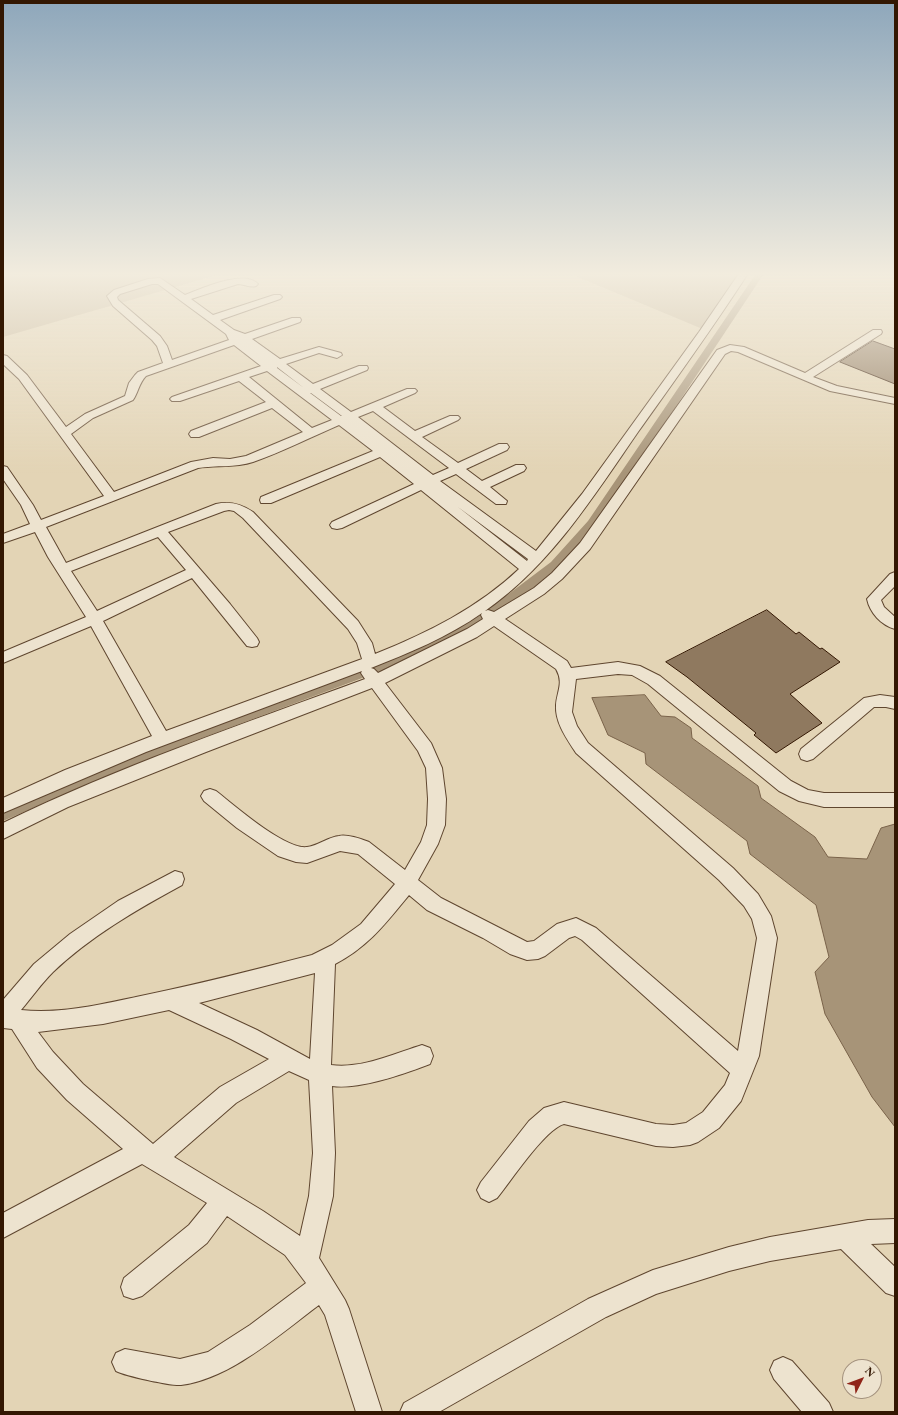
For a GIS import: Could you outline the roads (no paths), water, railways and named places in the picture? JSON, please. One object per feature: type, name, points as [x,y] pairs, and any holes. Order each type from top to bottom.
[{"type":"street","points":[[158,341],[162,346],[169,365]]},
{"type":"street","points":[[64,434],[89,416],[129,398],[132,394],[136,379],[142,374],[169,365],[226,341]]},
{"type":"street","points":[[241,341],[344,418],[532,564]]},
{"type":"street","points":[[487,614],[496,597],[546,551],[596,485],[697,341]]},
{"type":"street","points":[[805,377],[862,341]]},
{"type":"street","points":[[3,806],[46,786],[162,739],[369,670],[436,652],[487,614],[544,588],[558,576],[585,546],[721,352],[726,349],[734,348],[750,352],[834,389],[895,401]]},
{"type":"street","points":[[176,399],[319,350],[337,355]]},
{"type":"street","points":[[3,358],[23,377],[111,497]]},
{"type":"street","points":[[307,391],[363,368]]},
{"type":"street","points":[[240,376],[311,432]]},
{"type":"street","points":[[3,539],[195,464],[214,462],[230,463],[249,459],[411,391]]},
{"type":"street","points":[[195,434],[274,403]]},
{"type":"street","points":[[374,406],[500,501]]},
{"type":"street","points":[[414,436],[454,418]]},
{"type":"street","points":[[337,525],[503,447]]},
{"type":"street","points":[[266,500],[385,450]]},
{"type":"street","points":[[481,486],[520,468]]},
{"type":"street","points":[[3,470],[27,506],[94,619],[162,739]]},
{"type":"street","points":[[8,1018],[42,1022],[103,1014],[170,1000],[315,964],[339,952],[368,930],[407,883],[429,844],[436,825],[437,799],[434,768],[425,748],[369,670],[364,643],[353,625],[248,514],[238,507],[229,505],[221,507],[63,569]]},
{"type":"street","points":[[160,531],[225,607],[252,642]]},
{"type":"street","points":[[3,658],[94,619],[195,571]]},
{"type":"street","points":[[895,577],[874,599],[875,606],[880,613],[895,624]]},
{"type":"street","points":[[487,614],[562,665],[568,674],[570,683],[565,697],[564,711],[569,730],[582,748],[726,874],[751,900],[761,916],[767,938],[748,1056],[733,1093],[711,1120],[690,1134],[673,1136],[656,1135],[564,1113],[552,1116],[537,1129],[489,1190]]},
{"type":"street","points":[[568,674],[618,668],[636,670],[654,680],[785,786],[804,796],[824,800],[895,800]]},
{"type":"street","points":[[3,830],[62,802],[200,747],[369,670]]},
{"type":"street","points":[[807,754],[870,702],[887,700],[895,703]]},
{"type":"street","points":[[210,796],[243,823],[284,850],[296,854],[307,855],[340,843],[363,847],[434,904],[490,932],[517,948],[527,951],[538,950],[564,930],[576,928],[589,934],[743,1070]]},
{"type":"street","points":[[8,1018],[47,966],[77,941],[122,908],[175,879]]},
{"type":"street","points":[[306,1262],[321,1196],[324,1153],[320,1074],[325,959]]},
{"type":"street","points":[[170,1000],[255,1040],[288,1060],[320,1074],[337,1077],[357,1075],[422,1056]]},
{"type":"street","points":[[8,1018],[76,1092],[149,1154],[294,1246],[306,1262],[336,1310],[369,1412]]},
{"type":"street","points":[[3,1226],[149,1154],[228,1095],[288,1060]]},
{"type":"street","points":[[133,1287],[198,1234],[224,1201]]},
{"type":"street","points":[[413,1412],[597,1308],[653,1282],[729,1259],[770,1249],[868,1232],[895,1231]]},
{"type":"street","points":[[845,1236],[895,1284]]},
{"type":"street","points":[[125,1362],[180,1372],[213,1364],[259,1334],[322,1287]]},
{"type":"street","points":[[783,1370],[820,1412]]},
{"type":"waterway","points":[[3,814],[64,787],[189,737],[416,652],[480,619],[507,602],[556,565],[592,524],[715,341]]}]
